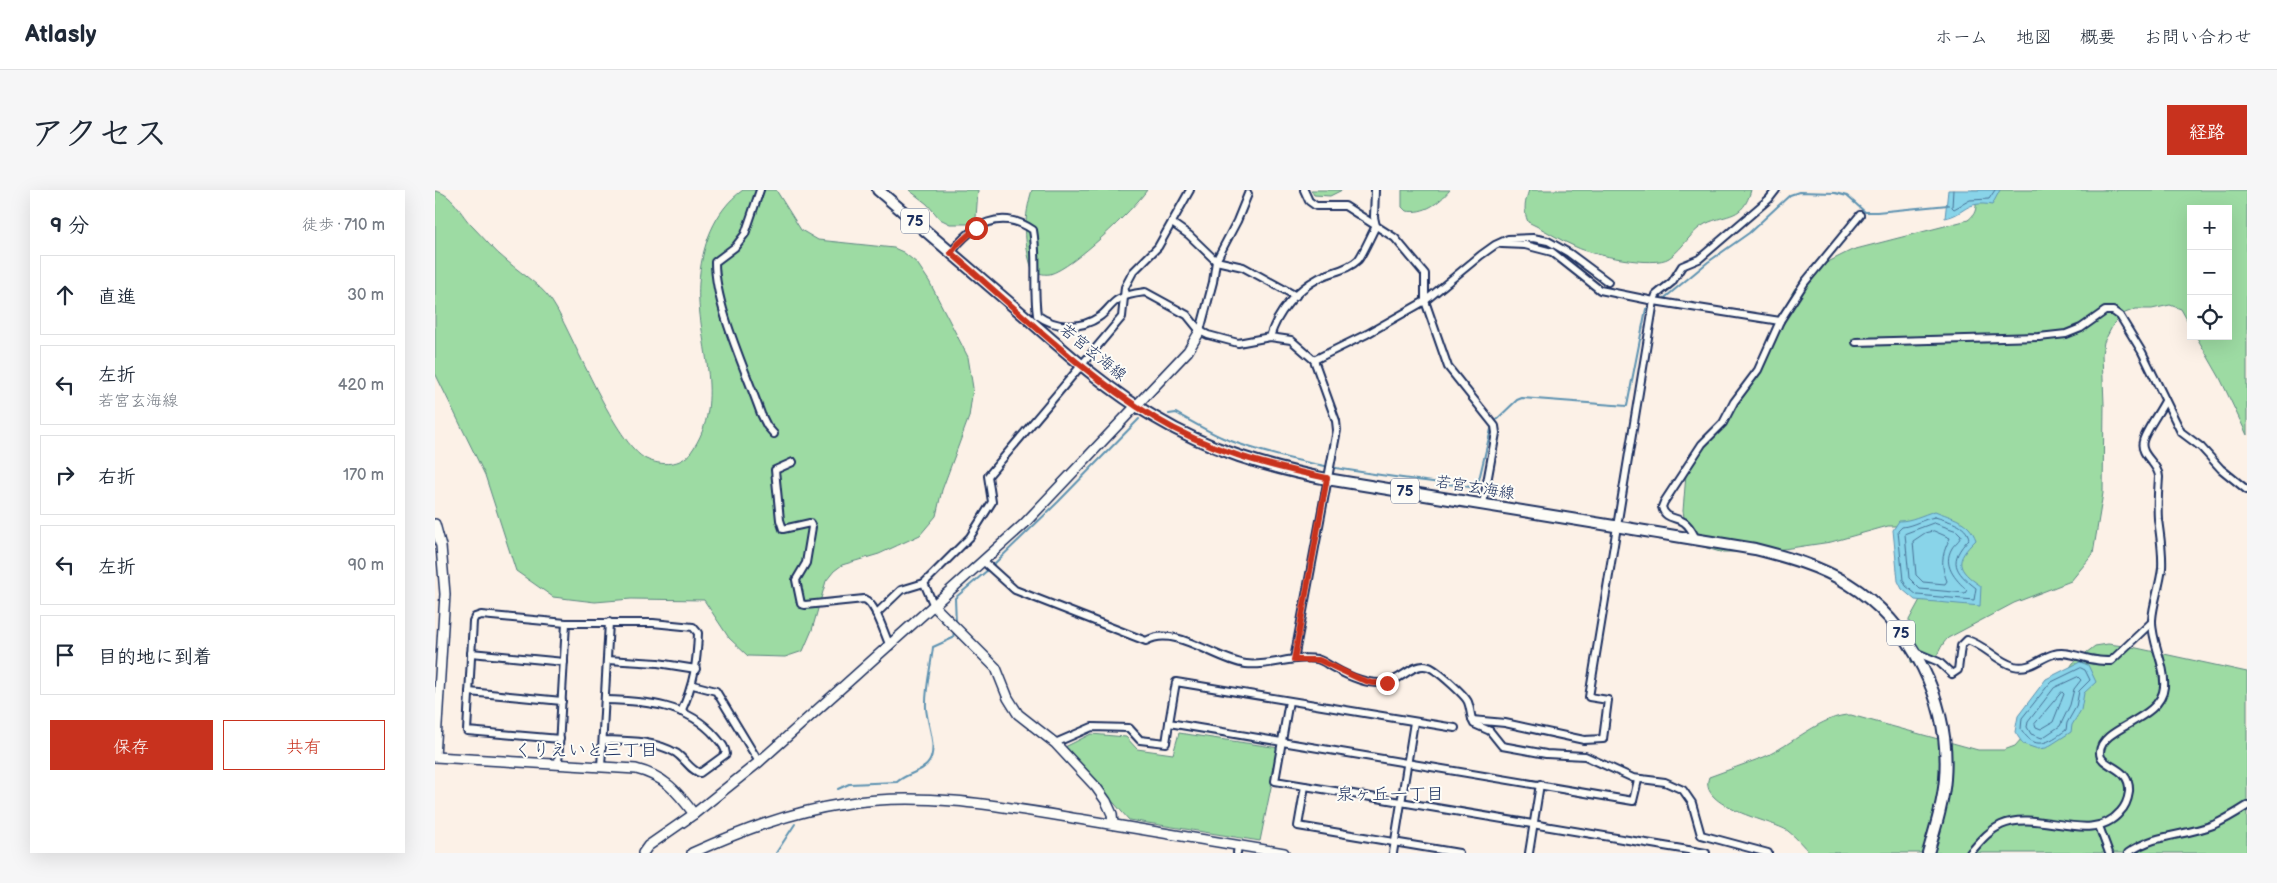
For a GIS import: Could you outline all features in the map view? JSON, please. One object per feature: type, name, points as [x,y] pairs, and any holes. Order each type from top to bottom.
[{"type":"main road","name":"若宮玄海線","points":[[878,190],[1082,366],[1137,406],[1173,428],[1215,447],[1276,468],[1327,478],[1755,549],[1789,557],[1829,573],[1848,584],[1877,607],[1897,627],[1915,652],[1937,704],[1945,741],[1944,787],[1940,812],[1928,853]]},
{"type":"street","points":[[760,190],[745,234],[735,247],[715,262],[715,275],[725,315],[761,414],[767,426],[774,434]]},
{"type":"street","points":[[876,614],[901,590],[924,583],[970,538],[991,505],[992,496],[988,476],[1123,317],[1125,286],[1133,272],[1158,247],[1190,190]]},
{"type":"street","points":[[1304,190],[1309,201],[1316,206],[1345,206],[1395,238],[1425,274],[1425,301],[1448,367],[1495,426],[1496,433],[1483,504]]},
{"type":"street","points":[[1270,338],[1278,318],[1295,296],[1318,279],[1358,260],[1376,226],[1373,217],[1375,190]]},
{"type":"street","points":[[1471,720],[1513,725],[1584,740],[1603,739],[1608,700],[1589,697],[1654,301],[1656,295],[1672,282],[1682,266],[1699,259],[1769,199],[1776,190]]},
{"type":"street","points":[[643,853],[648,846],[694,814],[759,762],[1024,524],[1188,351],[1200,332],[1213,282],[1216,261],[1237,221],[1248,194]]},
{"type":"street","points":[[1696,539],[1685,523],[1666,515],[1661,507],[1702,444],[1720,428],[1734,402],[1757,370],[1780,321],[1805,282],[1860,215]]},
{"type":"street","points":[[951,253],[976,228],[992,220],[1005,219],[1021,222],[1033,230],[1035,240],[1034,295],[1037,315],[1046,321],[1057,325],[1083,326],[1100,317],[1116,300],[1145,292],[1187,315],[1200,332],[1238,343],[1270,338],[1291,340],[1314,360],[1336,421],[1337,430],[1294,660]]},
{"type":"street","points":[[1172,223],[1189,235],[1216,261],[1243,267],[1295,296]]},
{"type":"street","points":[[1314,360],[1367,334],[1425,301],[1495,245],[1508,239],[1522,238],[1548,241],[1569,253],[1608,282]]},
{"type":"street","points":[[1495,245],[1525,245],[1552,252],[1599,290],[1654,301],[1780,321]]},
{"type":"street","points":[[1856,342],[2039,337],[2066,334],[2081,328],[2105,311],[2113,311],[2120,316],[2141,352],[2165,401],[2186,437],[2201,446],[2221,469],[2247,490]]},
{"type":"street","points":[[1970,853],[1991,831],[2013,821],[2034,820],[2075,826],[2099,826],[2114,818],[2124,807],[2129,786],[2124,773],[2101,757],[2102,745],[2110,736],[2147,713],[2156,704],[2163,690],[2152,622],[2162,567],[2162,541],[2158,519],[2159,472],[2144,451],[2142,442],[2165,401]]},
{"type":"street","points":[[793,462],[775,470],[780,520],[783,528],[805,523],[810,523],[812,527],[806,563],[796,580],[801,604],[864,599],[872,604],[890,646]]},
{"type":"street","points":[[435,524],[441,546],[445,594],[437,694],[435,757],[636,769],[659,777],[678,793],[694,814]]},
{"type":"street","points":[[983,561],[1015,590],[1146,641],[1160,636],[1176,638],[1223,658],[1247,664],[1319,660],[1343,673],[1372,683],[1393,680],[1418,666],[1432,668],[1465,696],[1469,703],[1471,720],[1474,724],[1490,731],[1502,746],[1546,754],[1585,756],[1638,780],[1665,782],[1683,790],[1692,803],[1701,835],[1768,853]]},
{"type":"street","points":[[924,583],[934,606],[996,668],[1008,698],[1018,714],[1055,743],[1106,801],[1113,824]]},
{"type":"street","points":[[560,739],[467,731],[473,621],[475,617],[481,615],[566,623],[653,623],[693,627],[698,633],[696,669],[693,685],[681,712]]},
{"type":"street","points":[[601,767],[609,622]]},
{"type":"street","points":[[1915,652],[1939,662],[1952,674],[1958,670],[1961,646],[1967,640],[1975,642],[2003,662],[2015,666],[2029,666],[2054,653],[2073,654],[2095,660],[2111,661],[2152,622]]},
{"type":"street","points":[[558,764],[566,623]]},
{"type":"street","points":[[471,653],[564,662]]},
{"type":"street","points":[[607,660],[658,663],[696,669]]},
{"type":"street","points":[[1055,743],[1092,727],[1129,728],[1140,740],[1166,743],[1176,682],[1455,728]]},
{"type":"street","points":[[693,685],[716,691],[759,762]]},
{"type":"street","points":[[469,692],[562,700]]},
{"type":"street","points":[[603,740],[653,743],[686,760],[695,772],[705,772],[725,754],[725,748],[701,723],[681,712],[650,703],[605,700]]},
{"type":"street","points":[[1289,701],[1275,781],[1533,825],[1665,850],[1706,853]]},
{"type":"street","points":[[1169,722],[1633,801],[1638,780]]},
{"type":"street","points":[[1393,853],[1414,722]]},
{"type":"street","points":[[1529,853],[1540,784]]},
{"type":"street","points":[[1305,786],[1298,826],[1459,853]]},
{"type":"street","points":[[692,853],[734,834],[781,818],[844,803],[939,799],[977,802],[1113,824],[1238,849],[1284,853]]},
{"type":"street","points":[[2128,853],[2143,842],[2212,826],[2230,818],[2247,806]]},
{"type":"street","points":[[2099,826],[2109,853]]},
{"type":"green space","points":[[743,190],[776,190],[801,230],[818,240],[894,248],[903,252],[917,263],[929,281],[968,357],[973,388],[969,417],[942,490],[936,516],[920,535],[879,554],[842,565],[834,571],[826,581],[812,630],[803,651],[785,657],[748,656],[729,638],[704,600],[631,599],[595,602],[553,597],[516,571],[485,475],[435,373],[435,191],[451,200],[493,249],[546,294],[564,323],[609,413],[634,450],[646,459],[658,463],[664,464],[682,460],[691,452],[702,432],[708,411],[708,369],[699,304],[700,270],[706,243],[724,208]]},
{"type":"green space","points":[[909,190],[978,190],[976,218],[968,224],[950,224],[940,219],[927,204]]},
{"type":"green space","points":[[1032,190],[1147,190],[1116,224],[1087,250],[1060,269],[1047,274],[1032,269],[1027,249],[1026,220]]},
{"type":"green space","points":[[1311,190],[1342,190],[1330,196],[1314,195]]},
{"type":"green space","points":[[1402,190],[1450,190],[1441,199],[1425,209],[1406,211],[1402,207]]},
{"type":"green space","points":[[1529,190],[1751,190],[1748,200],[1739,211],[1700,227],[1669,258],[1650,262],[1609,257],[1584,250],[1528,222],[1525,206]]},
{"type":"green space","points":[[1972,190],[2247,190],[2247,435],[2220,378],[2198,340],[2232,340],[2232,205],[2187,205],[2187,320],[2181,309],[2170,305],[2152,309],[2136,309],[2125,313],[2113,325],[2104,342],[2102,354],[2104,404],[2103,493],[2093,554],[2071,581],[2014,603],[1948,638],[1934,660],[1918,667],[1911,662],[1909,620],[1922,596],[1920,526],[1888,526],[1831,542],[1763,552],[1720,552],[1697,545],[1687,536],[1683,511],[1686,474],[1711,432],[1746,392],[1779,317],[1795,288],[1816,268],[1852,250],[1968,220],[1972,217],[1975,210],[1975,198]]},
{"type":"green space","points":[[2108,644],[2132,647],[2247,672],[2247,853],[1810,853],[1788,831],[1738,812],[1714,797],[1708,788],[1709,777],[1764,757],[1818,725],[1840,716],[1851,715],[1978,750],[2004,750],[2015,746],[2022,738],[2073,663],[2095,646]]},
{"type":"green space","points":[[1179,733],[1279,748],[1260,841],[1129,820],[1065,747],[1091,734],[1126,737],[1137,749],[1173,754]]},
{"type":"water","points":[[1948,190],[2000,190],[1992,205],[1976,204],[1945,218]]},
{"type":"water","points":[[1935,511],[1959,521],[1973,533],[1976,540],[1964,554],[1961,564],[1967,575],[1981,586],[1980,606],[1915,600],[1902,589],[1898,581],[1893,530],[1899,521],[1912,519]]},
{"type":"water","points":[[2080,662],[2088,665],[2096,682],[2084,693],[2081,710],[2072,725],[2071,732],[2046,748],[2038,749],[2023,744],[2015,732],[2018,716],[2046,679]]},
{"type":"waterway","points":[[1661,301],[1708,262],[1749,233],[1790,195],[1799,192],[1835,193],[1847,196],[1865,212],[1948,205]]},
{"type":"waterway","points":[[1495,421],[1517,400],[1522,398],[1627,406],[1646,309],[1650,307]]},
{"type":"waterway","points":[[1169,414],[1176,413],[1223,438],[1253,449],[1284,457],[1348,470],[1477,488],[1492,425]]},
{"type":"waterway","points":[[992,566],[1139,419]]},
{"type":"waterway","points":[[956,624],[955,598],[989,569]]},
{"type":"waterway","points":[[838,789],[849,784],[897,782],[923,768],[929,762],[932,743],[926,700],[933,647],[953,638],[954,631]]},
{"type":"waterway","points":[[776,853],[795,824]]},
{"type":"district","name":"くりえいと三丁目","points":[[586,750]]},
{"type":"district","name":"泉ヶ丘一丁目","points":[[1390,794]]},
{"type":"route","points":[[976,228],[951,253],[1082,366],[1119,394],[1156,418],[1197,440],[1248,460],[1327,478],[1294,660],[1319,660],[1326,662],[1343,673],[1360,679],[1372,683],[1387,683]]}]
